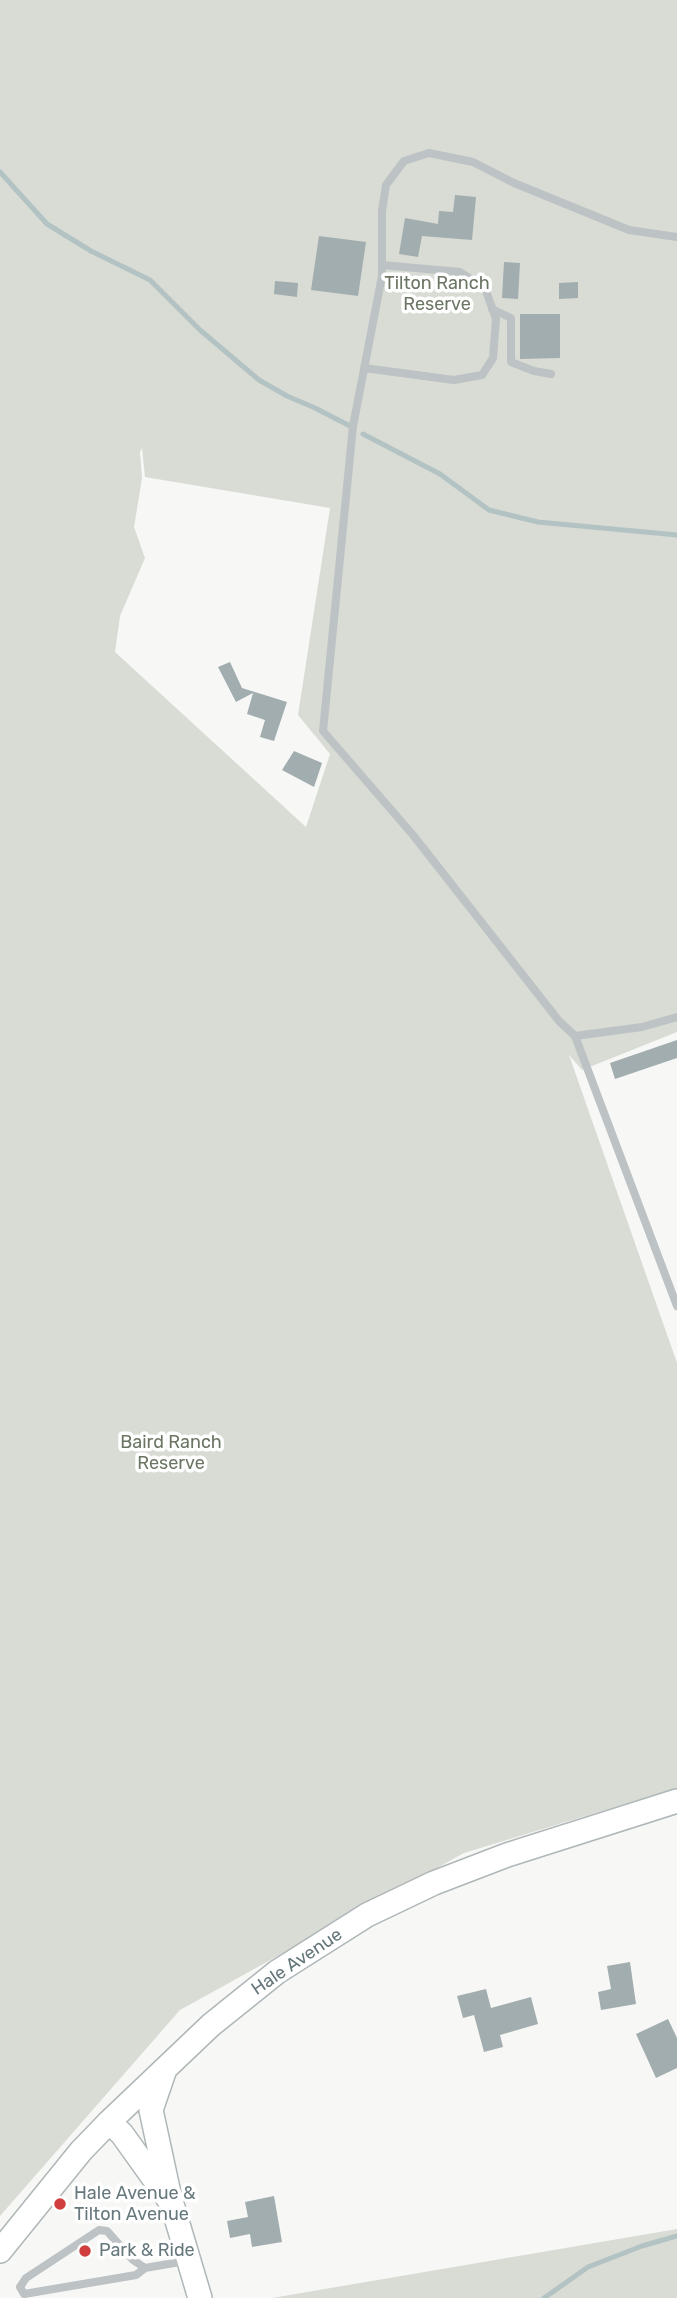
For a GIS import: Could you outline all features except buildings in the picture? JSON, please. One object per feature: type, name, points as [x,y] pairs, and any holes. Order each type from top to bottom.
[{"type":"main road","name":"Hale Avenue","points":[[0,2251],[81,2151],[109,2122],[211,2025],[277,1972],[367,1915],[434,1883],[507,1855],[677,1801]]},
{"type":"main road","points":[[165,2069],[151,2110],[172,2204],[200,2298]]},
{"type":"main road","points":[[109,2122],[122,2134],[172,2204]]},
{"type":"lane","points":[[677,237],[629,230],[514,183],[473,162],[429,153],[404,161],[386,185],[382,211],[382,276],[353,426],[323,731],[413,835],[559,1021],[575,1035],[677,1306]]},
{"type":"lane","points":[[364,368],[454,380],[482,374],[493,358],[496,319],[485,288],[460,272],[382,265]]},
{"type":"lane","points":[[492,309],[511,318],[511,362],[551,374]]},
{"type":"lane","points":[[575,1035],[642,1027],[677,1017]]},
{"type":"lane","points":[[145,2268],[133,2260],[107,2231],[99,2230],[26,2278],[20,2287],[24,2294],[136,2275],[145,2268],[188,2260]]},
{"type":"green space","points":[[0,0],[677,0],[677,1032],[582,1070],[569,1055],[677,1363],[677,1788],[464,1853],[180,2010],[0,2216]],"holes":[[[142,448],[145,477],[330,508],[298,715],[330,754],[306,827],[115,652],[120,616],[145,558],[134,527],[142,478]]]},
{"type":"green space","points":[[677,2229],[677,2298],[272,2298]]},
{"type":"waterway","points":[[0,172],[47,224],[91,251],[150,280],[200,330],[259,380],[352,427]]},
{"type":"waterway","points":[[363,434],[440,474],[489,510],[538,522],[677,535]]},
{"type":"waterway","points":[[544,2298],[588,2267],[677,2236]]},
{"type":"place","name":"Hale Avenue & Tilton Avenue","points":[[60,2204]]},
{"type":"place","name":"Park & Ride","points":[[85,2251]]},
{"type":"park label","name":"Tilton Ranch Reserve","points":[[437,294]]},
{"type":"park label","name":"Baird Ranch Reserve","points":[[171,1453]]}]
